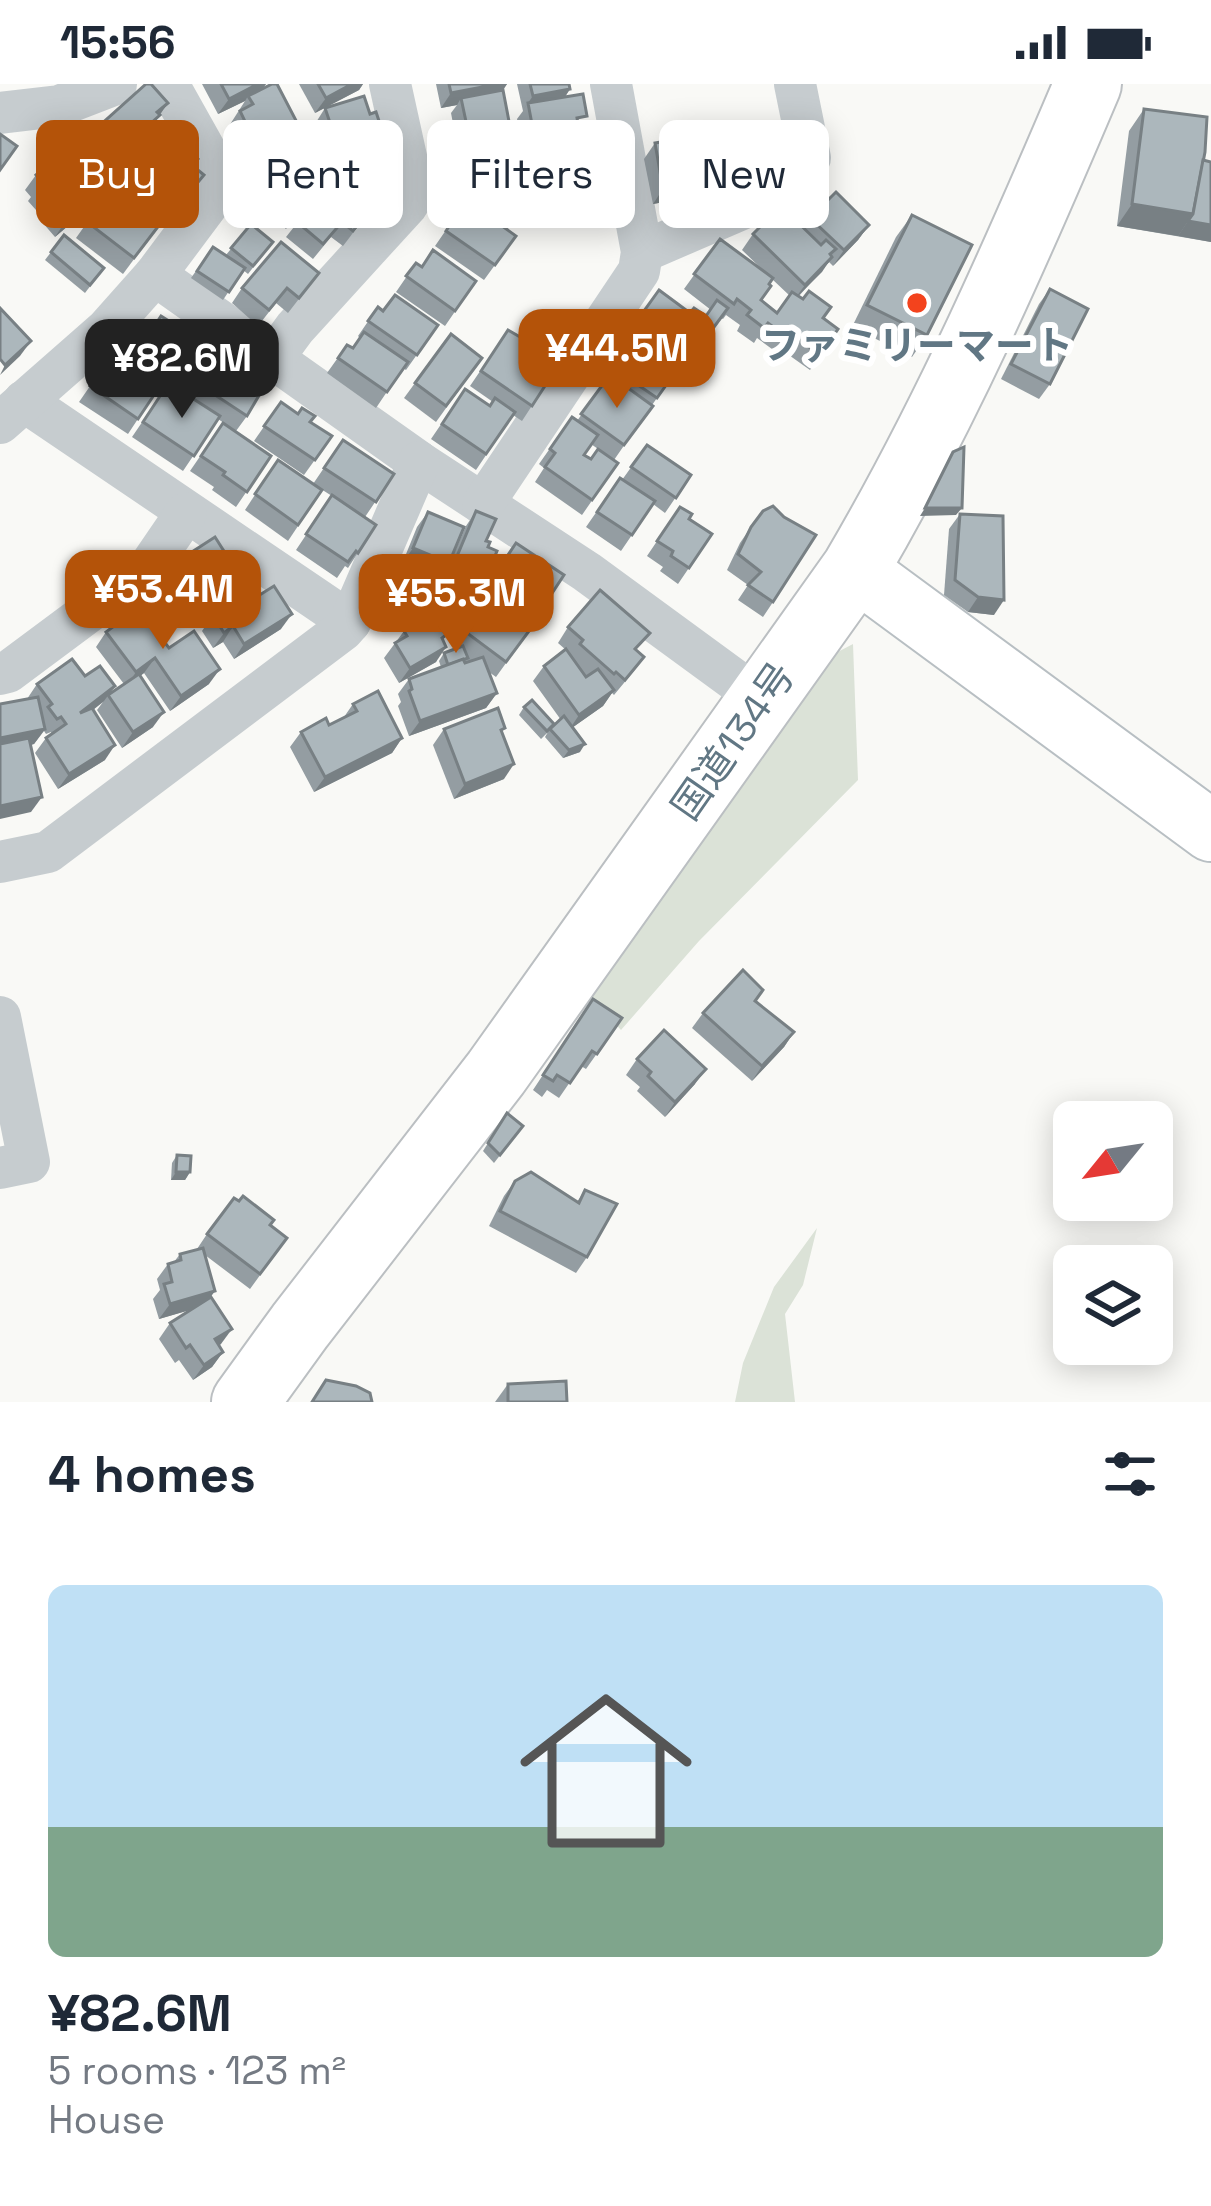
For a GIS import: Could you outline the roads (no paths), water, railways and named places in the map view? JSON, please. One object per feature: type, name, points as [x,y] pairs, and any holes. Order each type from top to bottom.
[{"type":"highway","name":"国道134号","points":[[244,1402],[496,1073],[855,569],[902,489],[1004,280],[1088,84]]},
{"type":"street","points":[[0,112],[59,106],[116,84]]},
{"type":"street","points":[[168,84],[219,175],[217,192],[155,275],[107,329],[12,412],[186,513],[350,622]]},
{"type":"street","points":[[273,358],[408,204],[412,184],[390,84]]},
{"type":"street","points":[[483,504],[640,272],[642,252],[611,84]]},
{"type":"street","points":[[642,252],[797,185],[810,158],[795,84]]},
{"type":"street","points":[[155,275],[419,462],[587,572],[762,700]]},
{"type":"street","points":[[0,862],[48,852],[343,630],[419,462]]},
{"type":"street","points":[[0,674],[149,567],[186,513]]},
{"type":"street","points":[[855,569],[1211,831]]},
{"type":"street","points":[[0,1016],[29,1162],[0,1168]]},
{"type":"place","name":"ファミリーマート","points":[[917,303]]}]
